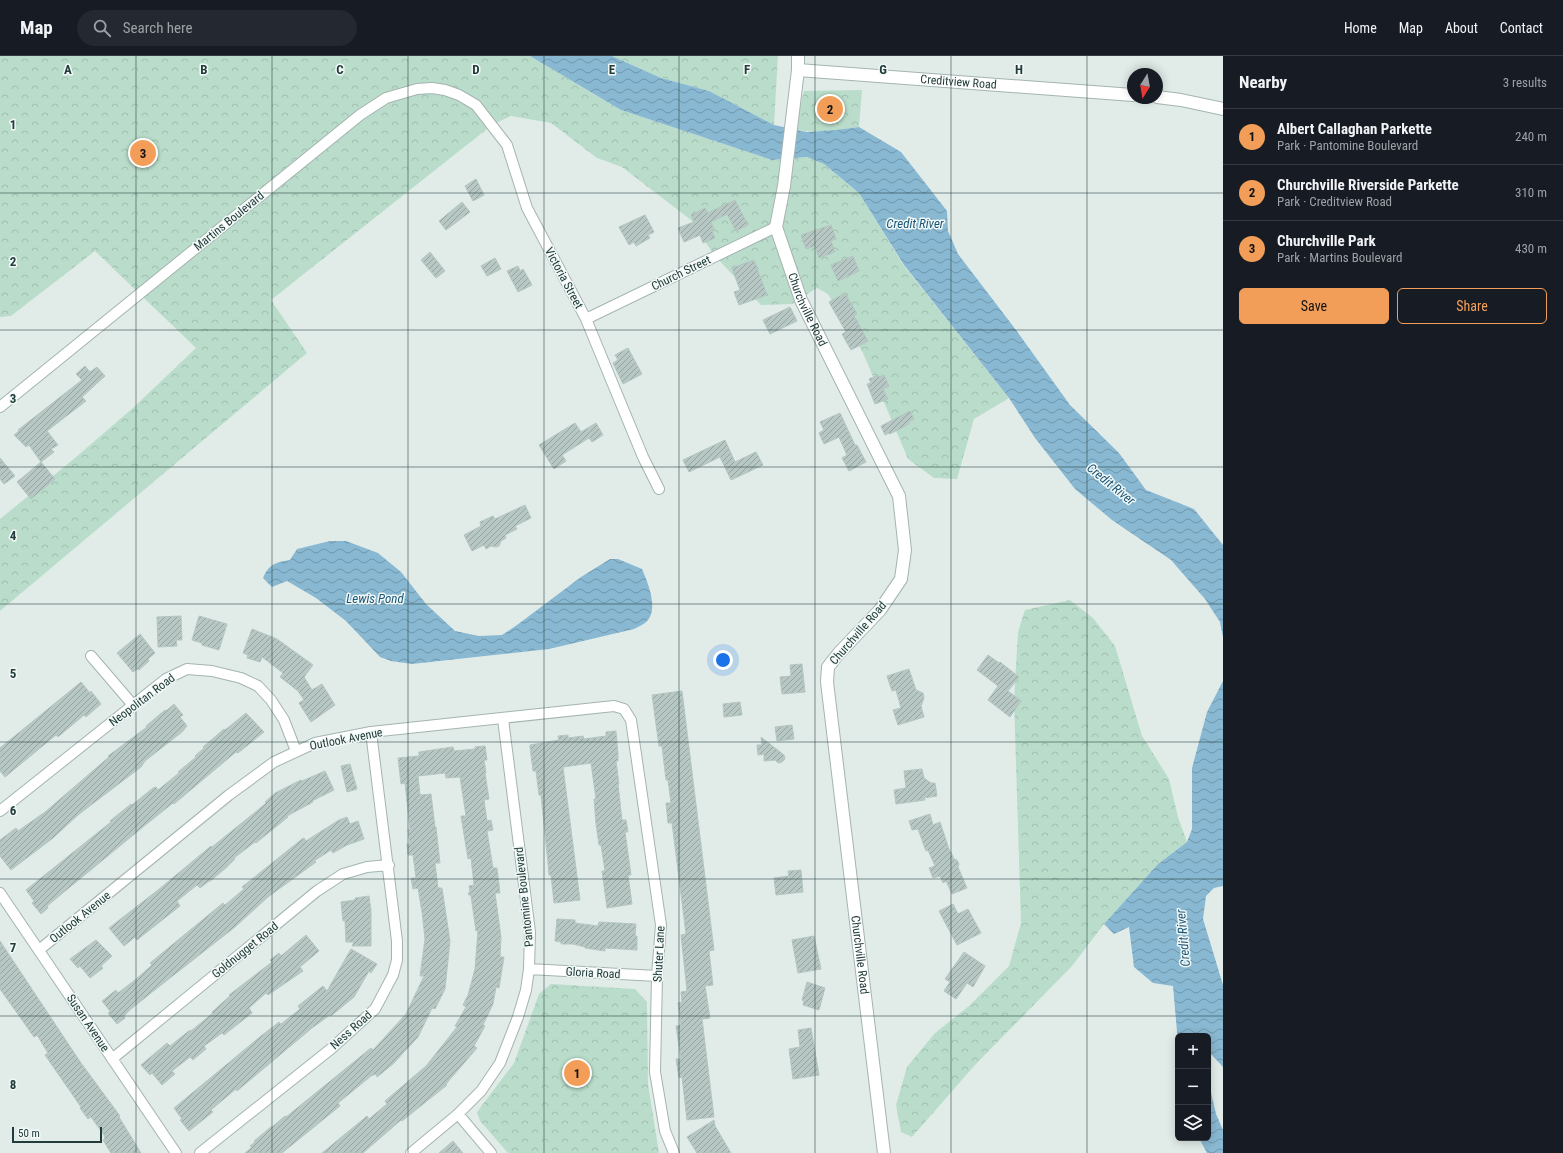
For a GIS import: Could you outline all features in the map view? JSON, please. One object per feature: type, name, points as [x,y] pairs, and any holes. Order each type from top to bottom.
[{"type":"street","points":[[798,56],[798,70]]},
{"type":"street","name":"Creditview Road","points":[[798,70],[1127,95]]},
{"type":"street","name":"Churchville Road","points":[[798,70],[784,186],[776,227],[801,300],[899,496],[905,550],[901,580],[880,610],[839,653],[828,667],[827,682],[884,1153]]},
{"type":"street","name":"Martins Boulevard","points":[[0,407],[360,115],[386,98],[417,89],[432,88],[459,95],[476,105]]},
{"type":"street","points":[[1163,98],[1223,109]]},
{"type":"street","name":"Victoria Street","points":[[476,105],[507,145],[526,208],[586,319],[643,456],[659,490]]},
{"type":"street","name":"Church Street","points":[[586,319],[776,227]]},
{"type":"street","points":[[91,656],[133,705]]},
{"type":"street","name":"Neopolitan Road","points":[[0,811],[166,679],[187,669],[212,671],[241,678],[258,686],[271,700],[284,720],[296,751]]},
{"type":"street","name":"Outlook Avenue","points":[[39,950],[229,795],[274,762],[315,743],[371,732],[504,719],[614,706],[624,709]]},
{"type":"street","name":"Shuter Lane","points":[[624,709],[632,720],[661,925],[657,976],[655,1072],[665,1131],[674,1153]]},
{"type":"street","name":"Pantomine Boulevard","points":[[411,1153],[458,1114],[481,1091],[500,1063],[526,990],[529,969],[530,932],[504,719]]},
{"type":"street","name":"Ness Road","points":[[200,1153],[332,1048],[375,1009],[393,975],[397,960],[397,941],[371,732]]},
{"type":"street","name":"Goldnugget Road","points":[[112,1059],[317,891],[343,874],[367,867],[388,865]]},
{"type":"street","name":"Susan Avenue","points":[[0,893],[176,1153]]},
{"type":"street","name":"Gloria Road","points":[[529,969],[657,976]]},
{"type":"street","points":[[458,1114],[491,1153]]},
{"type":"green space","points":[[0,56],[530,56],[621,110],[772,160],[807,157],[824,164],[859,193],[904,266],[1009,398],[974,419],[957,479],[934,478],[908,459],[863,353],[828,294],[817,288],[792,304],[761,305],[714,255],[691,220],[622,167],[597,158],[551,123],[511,116],[492,125],[271,300],[307,353],[0,611],[0,519],[75,458],[134,407],[196,348],[95,251],[11,316],[0,317]]},
{"type":"green space","points":[[612,56],[778,56],[774,125],[709,91],[661,78]]},
{"type":"green space","points":[[862,90],[859,127],[818,131],[794,129],[804,91]]},
{"type":"green space","points":[[1070,600],[1093,618],[1115,646],[1142,736],[1169,779],[1178,817],[1187,842],[1158,864],[1104,924],[1072,966],[975,1065],[912,1137],[901,1132],[896,1105],[907,1067],[935,1033],[969,1006],[1009,966],[1021,923],[1014,700],[1018,632],[1025,610]]},
{"type":"green space","points":[[551,984],[635,989],[647,1002],[648,1084],[659,1153],[508,1153],[480,1121],[477,1112],[514,1063],[539,994]]},
{"type":"water","name":"Credit River","points":[[530,56],[612,56],[661,78],[709,91],[774,125],[807,132],[859,127],[901,152],[947,211],[948,231],[958,254],[1016,330],[1070,405],[1119,453],[1146,490],[1194,509],[1223,545],[1223,637],[1220,622],[1205,599],[1171,560],[1112,520],[1075,489],[1035,438],[1009,398],[904,265],[859,193],[824,164],[807,157],[772,160],[621,110]]},
{"type":"water","name":"Lewis Pond","points":[[330,541],[346,541],[378,553],[401,572],[426,604],[455,631],[479,636],[502,635],[581,577],[610,559],[618,559],[642,569],[650,589],[652,611],[645,623],[634,629],[549,649],[412,664],[391,661],[380,657],[346,621],[316,598],[287,581],[272,587],[263,578],[265,573],[274,564],[290,560],[297,549]]},
{"type":"water","name":"Credit River","points":[[1223,681],[1223,886],[1214,888],[1206,896],[1203,919],[1223,985],[1223,1067],[1211,1054],[1211,1033],[1177,1033],[1173,986],[1153,983],[1134,967],[1129,927],[1114,934],[1104,924],[1158,864],[1187,842],[1192,829],[1192,768],[1207,712]]},
{"type":"water","points":[[1211,1092],[1216,1114],[1223,1130],[1223,1153],[1207,1153],[1201,1141],[1211,1141]]},
{"type":"building","points":[[476,179],[484,195],[473,201],[465,186]]},
{"type":"building","points":[[735,200],[748,225],[736,231],[727,214],[711,222],[714,229],[712,231],[715,238],[703,243],[700,235],[684,242],[678,228],[694,222],[691,215],[705,208],[708,213]]},
{"type":"building","points":[[462,202],[470,212],[446,230],[439,221]]},
{"type":"building","points":[[645,215],[654,232],[648,235],[650,238],[636,246],[634,242],[629,245],[619,227]]},
{"type":"building","points":[[831,225],[836,239],[831,241],[835,252],[819,258],[815,246],[806,249],[801,235]]},
{"type":"building","points":[[430,252],[445,271],[436,278],[421,260]]},
{"type":"building","points":[[853,256],[859,271],[838,281],[831,265]]},
{"type":"building","points":[[495,258],[501,269],[487,276],[481,266]]},
{"type":"building","points":[[754,260],[767,295],[739,305],[734,292],[740,290],[732,268]]},
{"type":"building","points":[[518,266],[520,271],[523,269],[532,285],[518,292],[507,271]]},
{"type":"building","points":[[845,293],[857,314],[854,316],[868,341],[851,350],[842,334],[846,332],[829,302]]},
{"type":"building","points":[[790,307],[797,321],[770,334],[763,320]]},
{"type":"building","points":[[628,348],[642,374],[623,384],[613,363],[618,360],[615,355]]},
{"type":"building","points":[[85,366],[90,372],[97,367],[105,376],[82,397],[86,401],[47,431],[58,445],[51,449],[54,452],[41,462],[29,445],[26,447],[14,435],[19,431],[18,430],[82,380],[76,374]]},
{"type":"building","points":[[878,375],[879,377],[884,375],[889,386],[883,389],[888,399],[875,404],[867,384],[871,383],[869,379]]},
{"type":"building","points":[[910,411],[914,419],[908,422],[909,424],[885,435],[881,426]]},
{"type":"building","points":[[840,413],[855,445],[857,445],[866,462],[849,471],[842,458],[847,455],[839,437],[824,444],[819,433],[824,430],[820,422]]},
{"type":"building","points":[[575,423],[581,432],[596,423],[603,435],[592,442],[589,438],[562,455],[566,461],[554,469],[539,445]]},
{"type":"building","points":[[725,440],[735,462],[756,452],[763,465],[731,480],[720,457],[689,472],[683,460]]},
{"type":"building","points":[[0,458],[15,476],[4,484],[0,479]]},
{"type":"building","points":[[41,462],[55,479],[31,499],[17,482]]},
{"type":"building","points":[[525,505],[531,518],[515,526],[517,529],[505,535],[506,538],[501,541],[499,546],[491,546],[486,549],[484,545],[472,551],[464,535],[481,526],[480,522],[493,516],[495,519]]},
{"type":"building","points":[[181,616],[182,640],[176,640],[177,646],[158,647],[157,617]]},
{"type":"building","points":[[199,616],[227,624],[219,650],[202,645],[202,643],[192,640]]},
{"type":"building","points":[[252,629],[277,639],[313,665],[304,677],[312,690],[322,684],[335,705],[311,722],[299,703],[304,700],[298,691],[280,677],[283,673],[262,657],[260,662],[247,658],[248,655],[243,653]]},
{"type":"building","points":[[140,634],[155,653],[139,670],[137,669],[133,672],[117,653]]},
{"type":"building","points":[[988,655],[999,663],[1000,662],[1019,677],[1008,691],[1021,701],[1010,717],[988,700],[998,686],[977,670]]},
{"type":"building","points":[[802,664],[805,692],[782,694],[780,677],[791,676],[790,665]]},
{"type":"building","points":[[909,669],[916,690],[923,693],[924,698],[921,706],[924,717],[898,725],[893,710],[901,708],[896,690],[892,691],[887,676]]},
{"type":"building","points":[[81,682],[90,693],[91,691],[101,704],[86,717],[84,715],[58,737],[56,735],[5,777],[0,771],[0,748]]},
{"type":"building","points":[[682,691],[714,950],[709,951],[713,985],[705,986],[710,1018],[702,1019],[714,1117],[687,1120],[682,1077],[679,1078],[676,1059],[681,1059],[676,1026],[681,1025],[678,1003],[682,1002],[681,992],[687,991],[681,935],[686,934],[672,823],[668,823],[666,803],[671,803],[668,780],[666,780],[662,746],[659,746],[652,695]]},
{"type":"building","points":[[740,702],[742,715],[724,717],[723,704]]},
{"type":"building","points":[[174,704],[183,715],[180,717],[187,726],[182,732],[145,761],[141,767],[78,815],[53,838],[11,870],[0,856],[0,840],[16,828],[18,831],[45,812],[109,757],[108,756],[147,727],[146,726]]},
{"type":"building","points":[[246,713],[264,732],[238,753],[236,752],[174,804],[173,803],[143,827],[47,906],[48,908],[41,914],[32,903],[34,901],[26,890],[111,822],[110,821],[131,804],[132,805],[153,788],[156,787],[158,790],[196,757],[195,756],[204,748],[203,747]]},
{"type":"building","points":[[792,725],[794,739],[777,741],[775,727]]},
{"type":"building","points":[[616,731],[618,784],[622,820],[626,820],[628,832],[625,832],[631,875],[628,875],[632,904],[607,908],[602,871],[605,871],[596,824],[594,799],[596,799],[591,763],[563,767],[580,900],[554,903],[551,875],[549,875],[541,795],[539,795],[536,771],[533,771],[530,745],[559,740],[558,736],[568,735],[568,738],[583,736],[584,739],[606,736],[606,732]]},
{"type":"building","points":[[761,737],[784,755],[785,759],[782,762],[778,763],[775,760],[764,761],[764,754],[758,755],[757,745],[762,745]]},
{"type":"building","points":[[485,746],[487,760],[484,760],[489,799],[484,800],[487,821],[491,820],[493,830],[487,831],[493,868],[497,868],[500,893],[495,893],[501,937],[500,957],[504,957],[499,988],[496,987],[493,1004],[483,1025],[485,1026],[474,1046],[477,1048],[446,1084],[447,1085],[402,1121],[401,1120],[363,1153],[322,1153],[367,1116],[369,1119],[387,1104],[385,1101],[426,1066],[457,1027],[455,1026],[466,1007],[463,1005],[468,995],[475,969],[478,930],[476,931],[471,896],[468,894],[470,891],[469,886],[474,885],[471,858],[468,859],[461,816],[466,816],[460,777],[446,778],[445,773],[418,776],[420,795],[431,794],[436,827],[440,863],[435,863],[438,888],[442,888],[450,941],[445,989],[435,1009],[432,1008],[418,1037],[393,1064],[377,1077],[376,1074],[371,1076],[338,1103],[340,1106],[282,1153],[245,1153],[252,1147],[250,1146],[255,1142],[254,1141],[272,1126],[285,1116],[286,1117],[371,1048],[373,1050],[406,1014],[424,976],[420,976],[425,939],[422,912],[418,888],[413,889],[411,878],[416,878],[413,855],[408,855],[407,844],[410,844],[408,830],[410,829],[405,783],[401,784],[398,758],[419,756],[419,752],[453,747],[454,751],[475,749],[475,747]]},
{"type":"building","points":[[350,764],[357,789],[347,792],[341,766]]},
{"type":"building","points":[[922,769],[924,778],[931,783],[935,783],[937,796],[924,798],[925,800],[896,804],[894,790],[906,788],[904,771]]},
{"type":"building","points":[[325,771],[334,790],[287,816],[288,817],[256,843],[255,842],[234,858],[235,859],[227,867],[209,882],[200,888],[197,885],[177,901],[180,906],[137,940],[135,937],[124,946],[109,928],[259,809],[275,793],[301,780],[302,781]]},
{"type":"building","points":[[930,814],[933,825],[940,822],[950,852],[959,864],[958,867],[967,888],[952,894],[946,881],[943,883],[940,876],[933,878],[929,868],[935,866],[928,850],[926,851],[918,829],[912,830],[909,821]]},
{"type":"building","points":[[347,817],[350,824],[358,821],[364,839],[347,845],[333,853],[331,850],[314,861],[316,862],[268,897],[235,927],[131,1009],[124,1016],[125,1018],[117,1024],[108,1013],[110,1011],[102,1001],[116,990],[118,993],[135,980],[152,965],[150,963],[223,903],[225,905],[244,889],[242,887],[302,839],[304,838],[306,841],[339,820]]},
{"type":"building","points":[[801,870],[803,892],[776,895],[774,878],[789,876],[788,871]]},
{"type":"building","points":[[369,896],[371,911],[371,946],[352,946],[354,942],[346,942],[345,920],[343,921],[341,902]]},
{"type":"building","points":[[953,904],[958,914],[968,909],[981,933],[957,945],[939,911]]},
{"type":"building","points":[[557,919],[575,920],[575,923],[598,926],[599,922],[636,924],[635,936],[637,936],[637,950],[605,948],[605,951],[585,948],[573,944],[561,944],[561,942],[555,941]]},
{"type":"building","points":[[306,935],[319,951],[300,967],[303,971],[268,995],[266,993],[249,1008],[252,1013],[224,1035],[222,1033],[204,1046],[206,1049],[193,1060],[190,1057],[172,1071],[175,1074],[162,1085],[152,1073],[150,1075],[141,1065],[167,1043],[170,1046],[190,1030],[191,1031],[213,1013],[212,1012],[230,996],[229,995],[272,962],[270,960],[279,953],[281,956]]},
{"type":"building","points":[[814,936],[821,969],[798,973],[792,940]]},
{"type":"building","points":[[96,940],[112,956],[101,966],[103,968],[90,978],[80,966],[78,968],[70,959]]},
{"type":"building","points":[[0,941],[81,1063],[120,1116],[119,1117],[141,1153],[111,1153],[103,1140],[105,1139],[104,1135],[91,1117],[88,1119],[45,1055],[48,1053],[37,1035],[34,1037],[0,989]]},
{"type":"building","points":[[351,949],[377,964],[371,973],[369,971],[354,997],[331,1016],[330,1015],[312,1028],[237,1091],[236,1089],[211,1110],[213,1112],[189,1131],[180,1120],[182,1119],[174,1108],[261,1036],[279,1022],[281,1024],[300,1009],[298,1006],[323,986],[327,991]]},
{"type":"building","points":[[964,952],[985,966],[973,987],[967,983],[956,999],[944,991],[950,982],[945,979]]},
{"type":"building","points":[[807,982],[825,988],[819,1010],[803,1005],[804,1001],[802,1000]]},
{"type":"building","points":[[811,1028],[819,1075],[793,1079],[789,1049],[800,1047],[798,1030]]},
{"type":"building","points":[[714,1120],[715,1126],[731,1153],[697,1153],[687,1137]]},
{"type":"building","points":[[453,1141],[463,1153],[439,1153]]},
{"type":"place","name":"Churchville Riverside Parkette","points":[[830,109]]},
{"type":"place","name":"Churchville Park","points":[[143,153]]},
{"type":"place","name":"Albert Callaghan Parkette","points":[[577,1073]]}]
